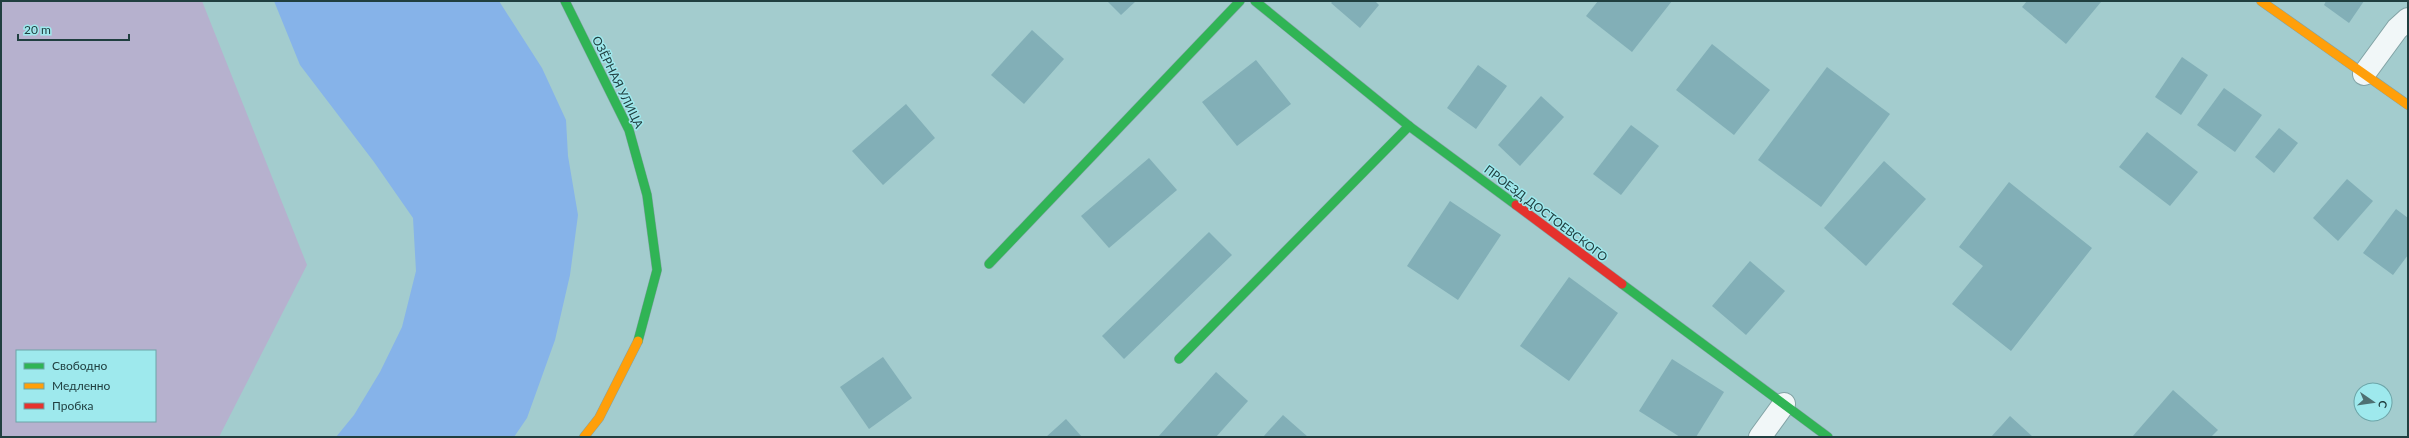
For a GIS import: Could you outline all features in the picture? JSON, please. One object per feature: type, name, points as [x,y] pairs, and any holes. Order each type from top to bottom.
[{"type":"street","name":"ОЗЁРНАЯ УЛИЦА","points":[[565,1],[630,130],[647,195],[657,270],[639,339],[599,418],[584,437]]},
{"type":"street","points":[[989,264],[1240,1]]},
{"type":"street","name":"ПРОЕЗД ДОСТОЕВСКОГО","points":[[1255,1],[1409,126],[1828,437]]},
{"type":"street","points":[[2261,1],[2408,105]]},
{"type":"street","points":[[2364,74],[2397,29],[2408,19]]},
{"type":"street","points":[[1179,359],[1409,126]]},
{"type":"street","points":[[1760,437],[1784,404]]},
{"type":"shaded area","points":[[1,1],[202,1],[307,265],[219,437],[1,437]]},
{"type":"water","points":[[274,1],[499,1],[542,68],[566,120],[568,156],[578,215],[570,275],[555,340],[527,418],[514,437],[336,437],[354,415],[380,372],[402,327],[416,271],[413,218],[374,162],[300,65]]},
{"type":"building","points":[[1107,1],[1136,1],[1121,15]]},
{"type":"building","points":[[1333,1],[1375,1],[1379,5],[1360,28],[1331,3]]},
{"type":"building","points":[[1598,1],[1672,1],[1632,52],[1586,16]]},
{"type":"building","points":[[2027,1],[2101,2],[2066,44],[2022,7]]},
{"type":"building","points":[[2326,1],[2364,1],[2349,23],[2324,5]]},
{"type":"building","points":[[1032,30],[1064,59],[1024,104],[991,75]]},
{"type":"building","points":[[1712,44],[1770,90],[1734,135],[1676,90]]},
{"type":"building","points":[[2182,57],[2208,75],[2181,115],[2155,97]]},
{"type":"building","points":[[1256,60],[1291,104],[1237,146],[1202,102]]},
{"type":"building","points":[[1478,65],[1507,86],[1476,129],[1447,108]]},
{"type":"building","points":[[1827,67],[1890,114],[1821,207],[1758,160]]},
{"type":"building","points":[[2224,88],[2262,115],[2235,152],[2197,125]]},
{"type":"building","points":[[1541,96],[1564,117],[1520,166],[1498,145]]},
{"type":"building","points":[[906,104],[935,138],[883,185],[852,151]]},
{"type":"building","points":[[1631,125],[1659,146],[1621,195],[1593,174]]},
{"type":"building","points":[[2279,128],[2298,143],[2274,173],[2255,157]]},
{"type":"building","points":[[2147,132],[2198,172],[2170,206],[2119,167]]},
{"type":"building","points":[[1149,158],[1177,190],[1109,248],[1081,216]]},
{"type":"building","points":[[1884,161],[1926,199],[1866,266],[1824,228]]},
{"type":"building","points":[[2347,179],[2373,201],[2338,241],[2313,218]]},
{"type":"building","points":[[2009,182],[2092,248],[2011,351],[1952,304],[1983,266],[1959,247]]},
{"type":"building","points":[[1450,201],[1501,235],[1458,300],[1407,266]]},
{"type":"building","points":[[2396,209],[2408,218],[2408,255],[2393,275],[2363,253]]},
{"type":"building","points":[[1209,232],[1232,255],[1124,359],[1102,336]]},
{"type":"building","points":[[1750,261],[1785,291],[1746,335],[1712,306]]},
{"type":"building","points":[[1569,277],[1618,313],[1569,381],[1520,346]]},
{"type":"building","points":[[883,357],[912,398],[869,429],[840,387]]},
{"type":"building","points":[[1672,359],[1724,392],[1696,437],[1680,437],[1639,411]]},
{"type":"building","points":[[1216,372],[1248,401],[1216,437],[1158,437]]},
{"type":"building","points":[[2173,390],[2218,430],[2211,437],[2132,437]]},
{"type":"building","points":[[1283,415],[1308,437],[1263,437]]},
{"type":"building","points":[[2010,416],[2033,437],[1991,437]]},
{"type":"building","points":[[1066,419],[1082,437],[1046,437]]},
{"type":"traffic: fast","points":[[565,1],[629,130],[647,195],[657,270],[638,341]]},
{"type":"traffic: fast","points":[[989,264],[1240,1]]},
{"type":"traffic: fast","points":[[1255,1],[1409,126],[1516,205]]},
{"type":"traffic: fast","points":[[1179,359],[1409,126]]},
{"type":"traffic: fast","points":[[1622,284],[1828,437]]},
{"type":"traffic: slow","points":[[2261,1],[2408,105]]},
{"type":"traffic: slow","points":[[584,437],[599,418],[638,341]]},
{"type":"traffic: jam","points":[[1516,205],[1622,284]]}]
